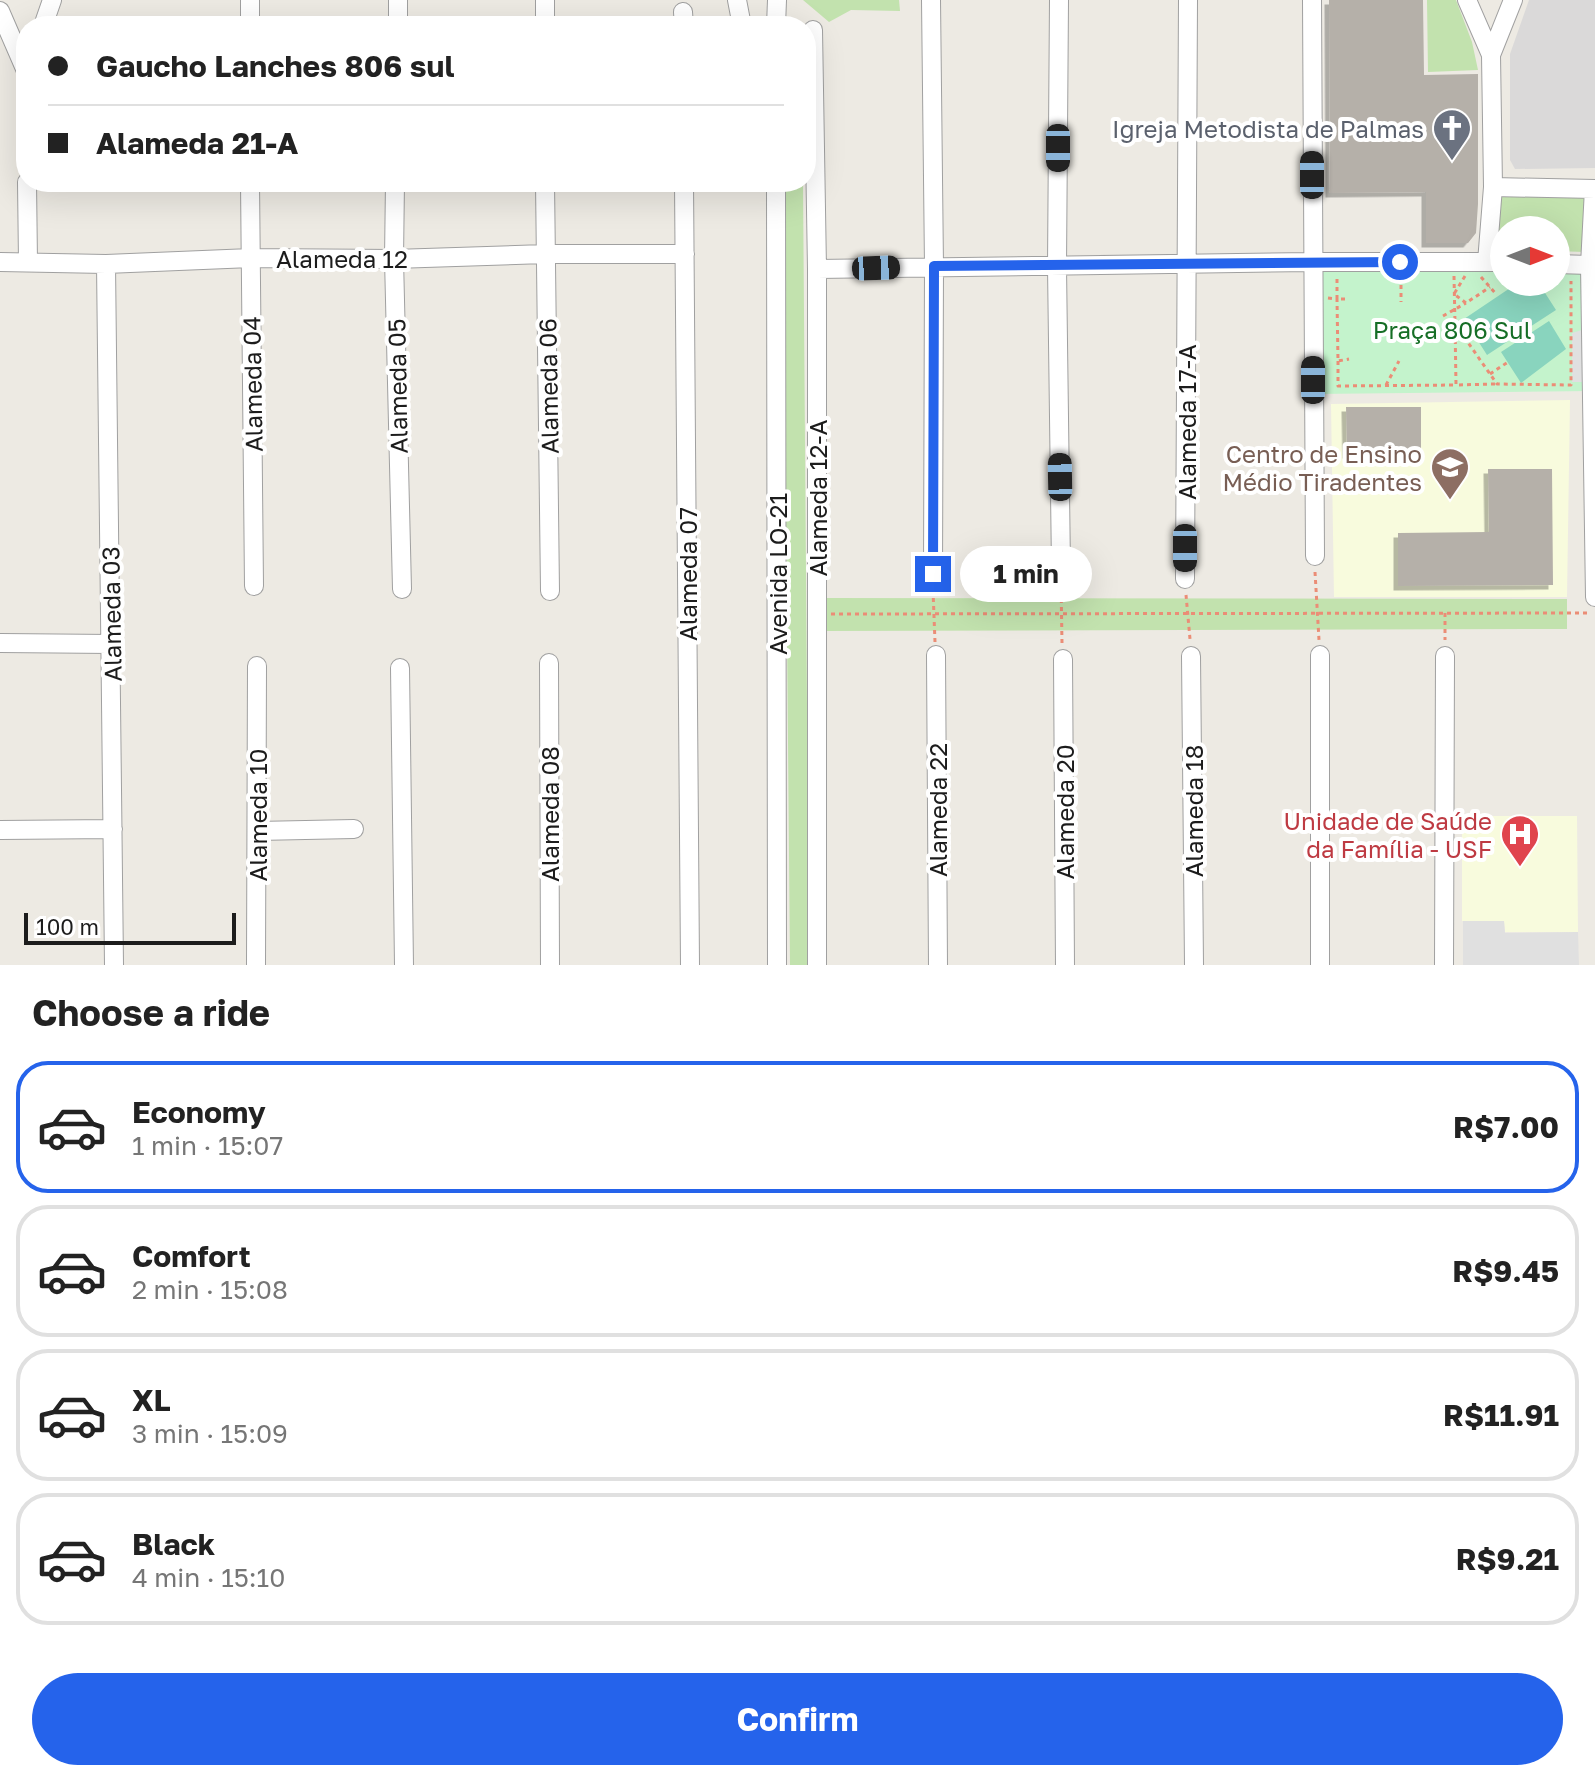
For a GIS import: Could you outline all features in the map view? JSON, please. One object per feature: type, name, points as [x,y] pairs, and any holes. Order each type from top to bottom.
[{"type":"street","points":[[931,0],[933,574]]},
{"type":"street","points":[[1059,0],[1057,267],[1061,567]]},
{"type":"street","name":"Alameda 17-A","points":[[1185,579],[1188,0]]},
{"type":"street","points":[[1312,0],[1315,556]]},
{"type":"street","points":[[1467,0],[1491,55]]},
{"type":"street","points":[[817,269],[1312,262],[1489,265],[1493,187],[1491,55],[1513,0]]},
{"type":"street","points":[[0,11],[16,48]]},
{"type":"street","points":[[1493,187],[1594,189],[1590,265],[1595,597]]},
{"type":"street","points":[[27,192],[28,262]]},
{"type":"street","name":"Alameda 04","points":[[250,192],[254,586]]},
{"type":"street","name":"Alameda 05","points":[[395,192],[402,589]]},
{"type":"street","name":"Alameda 06","points":[[545,192],[550,591]]},
{"type":"street","name":"Alameda 07","points":[[684,192],[690,965]]},
{"type":"street","name":"Avenida LO-21","points":[[776,192],[777,965]]},
{"type":"street","name":"Alameda 12-A","points":[[816,192],[817,965]]},
{"type":"street","name":"Alameda 12","points":[[0,262],[106,264],[251,258],[685,254]]},
{"type":"street","name":"Alameda 03","points":[[106,264],[114,965]]},
{"type":"street","points":[[1570,267],[1590,265]]},
{"type":"street","points":[[0,643],[112,644]]},
{"type":"street","name":"Alameda 22","points":[[936,655],[938,965]]},
{"type":"street","points":[[1320,655],[1320,965]]},
{"type":"street","name":"Alameda 18","points":[[1191,656],[1194,965]]},
{"type":"street","points":[[1444,965],[1445,656]]},
{"type":"street","name":"Alameda 20","points":[[1063,659],[1065,965]]},
{"type":"street","name":"Alameda 08","points":[[549,663],[550,965]]},
{"type":"street","name":"Alameda 10","points":[[256,965],[257,666]]},
{"type":"street","points":[[400,668],[404,965]]},
{"type":"street","points":[[0,830],[113,829]]},
{"type":"street","points":[[257,831],[354,829]]},
{"type":"path","points":[[1443,316],[1490,287],[1489,265]]},
{"type":"path","points":[[1454,270],[1456,385]]},
{"type":"path","points":[[1454,294],[1468,270]]},
{"type":"path","points":[[1454,294],[1466,303]]},
{"type":"path","points":[[1337,299],[1338,386],[1571,385],[1566,296]]},
{"type":"path","points":[[1455,324],[1497,384]]},
{"type":"path","points":[[1338,361],[1349,359]]},
{"type":"path","points":[[1386,385],[1399,361]]},
{"type":"path","points":[[1490,374],[1508,362]]},
{"type":"path","points":[[1315,556],[1320,655]]},
{"type":"path","points":[[1061,567],[1063,659]]},
{"type":"path","points":[[933,574],[936,655]]},
{"type":"path","points":[[1185,579],[1191,656]]},
{"type":"path","points":[[1445,613],[1445,656]]},
{"type":"path","points":[[817,614],[1595,613]]},
{"type":"shaded area","points":[[1529,0],[1595,0],[1595,168],[1515,169],[1510,160],[1510,54]]},
{"type":"shaded area","points":[[1585,329],[1585,382],[1572,382],[1572,333]]},
{"type":"shaded area","name":"Centro de Ensino Médio Tiradentes","points":[[1570,400],[1567,597],[1334,597],[1331,404]]},
{"type":"shaded area","name":"Unidade de Saúde da Família - USF","points":[[1462,816],[1577,816],[1578,932],[1505,932],[1504,921],[1462,921]]},
{"type":"shaded area","points":[[1463,921],[1504,921],[1505,933],[1578,932],[1579,965],[1463,965]]},
{"type":"green space","points":[[803,0],[899,0],[900,11],[851,10],[829,22]]},
{"type":"green space","points":[[1427,0],[1456,0],[1472,42],[1478,70],[1428,72]]},
{"type":"green space","points":[[1495,191],[1586,192],[1584,252],[1570,252],[1570,216],[1494,216]]},
{"type":"green space","points":[[783,192],[803,192],[809,965],[790,965]]},
{"type":"green space","name":"Praça 806 Sul","points":[[1313,264],[1490,265],[1490,296],[1570,296],[1570,265],[1589,266],[1591,391],[1315,394]]},
{"type":"green space","points":[[1498,296],[1547,296],[1556,310],[1487,355],[1464,319]]},
{"type":"green space","points":[[1549,321],[1566,349],[1521,383],[1501,352]]},
{"type":"green space","points":[[821,598],[1567,599],[1567,629],[820,631]]},
{"type":"building","points":[[1329,0],[1423,0],[1424,75],[1478,74],[1478,204],[1476,233],[1468,243],[1426,243],[1426,192],[1330,193]]},
{"type":"building","points":[[1346,407],[1421,407],[1421,453],[1347,454]]},
{"type":"building","points":[[1488,469],[1552,469],[1553,585],[1398,586],[1398,533],[1489,532]]},
{"type":"place","name":"Igreja Metodista de Palmas","points":[[1452,162]]},
{"type":"place","name":"Centro de Ensino Médio Tiradentes","points":[[1450,501]]},
{"type":"place","name":"Unidade de Saúde da Família - USF","points":[[1520,868]]},
{"type":"route","points":[[933,574],[934,266],[1400,262]]}]
